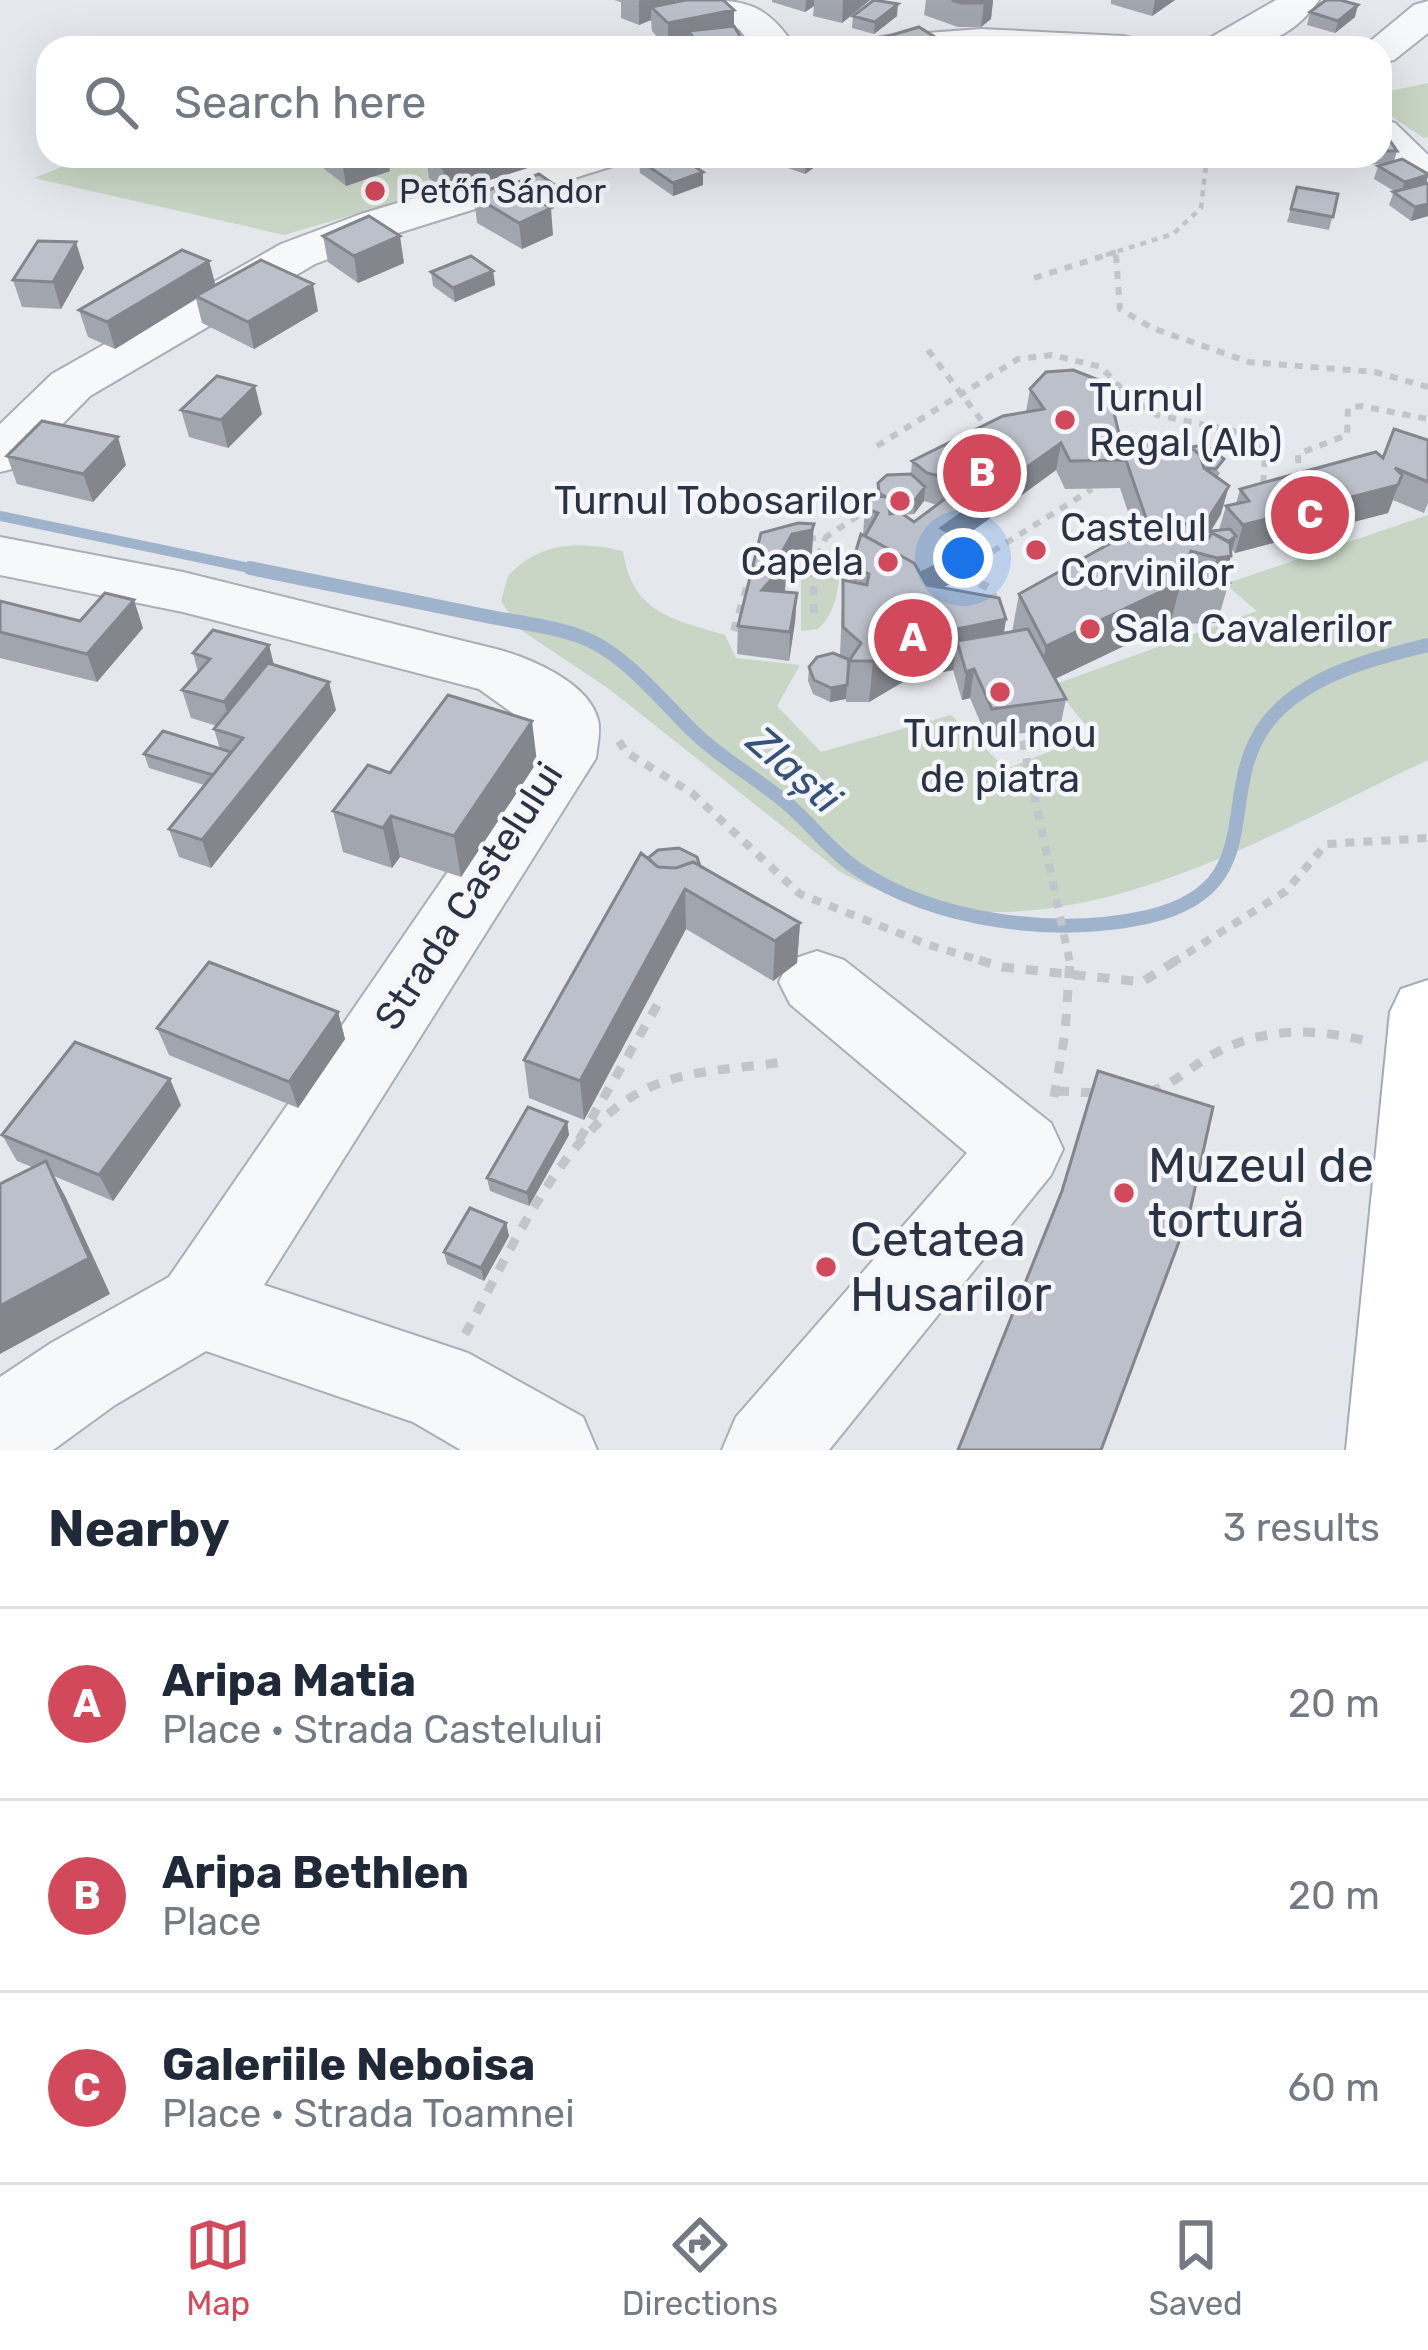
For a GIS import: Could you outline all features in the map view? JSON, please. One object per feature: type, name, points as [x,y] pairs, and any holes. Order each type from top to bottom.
[{"type":"main road","points":[[1393,1450],[1418,1281],[1426,1035]]},
{"type":"street","points":[[715,0],[754,22],[766,36]]},
{"type":"street","points":[[1246,36],[1300,0]]},
{"type":"street","points":[[1392,42],[1428,13]]},
{"type":"street","points":[[1392,144],[1428,181]]},
{"type":"street","points":[[7,447],[70,385],[298,254],[378,224],[561,168]]},
{"type":"street","name":"Strada Castelului","points":[[0,556],[183,592],[500,672],[566,721],[562,758],[200,1307],[83,1373],[0,1432]]},
{"type":"street","points":[[769,1450],[1040,1120],[817,982]]},
{"type":"street","points":[[200,1307],[436,1385],[550,1450]]},
{"type":"path","points":[[1034,278],[1173,234],[1201,208],[1206,168]]},
{"type":"path","points":[[1116,255],[1120,309],[1152,328],[1264,365],[1376,372],[1428,387]]},
{"type":"path","points":[[928,350],[999,443]]},
{"type":"path","points":[[877,446],[1018,359],[1052,355],[1115,376],[1131,399],[1156,416],[1225,428],[1250,438],[1266,455],[1263,494]]},
{"type":"path","points":[[1245,500],[1298,480],[1302,472],[1298,454],[1347,436],[1344,410],[1348,408],[1361,406],[1428,419]]},
{"type":"path","points":[[997,610],[992,590],[954,568],[968,567],[1092,490]]},
{"type":"path","points":[[805,540],[826,537],[874,506],[886,514]]},
{"type":"path","points":[[814,618],[812,569],[826,537]]},
{"type":"path","points":[[734,631],[758,551]]},
{"type":"path","points":[[550,705],[594,703],[626,752],[692,793],[800,893],[929,945],[1002,967],[1142,982],[1286,891],[1326,844],[1428,838]]},
{"type":"path","points":[[1017,712],[1070,959],[1040,1120],[1116,1094]]},
{"type":"path","points":[[474,1319],[662,997]]},
{"type":"path","points":[[1132,1092],[1164,1089],[1199,1062],[1252,1033],[1301,1028],[1346,1035],[1426,1035]]},
{"type":"path","points":[[572,1151],[615,1108],[647,1088],[783,1062]]},
{"type":"green space","points":[[1428,83],[1428,137],[1392,117],[1392,90]]},
{"type":"green space","points":[[59,168],[514,168],[284,235],[34,178]]},
{"type":"green space","points":[[1428,515],[1428,760],[1215,860],[1140,888],[1064,906],[988,912],[913,901],[839,871],[609,689],[518,628],[501,601],[508,576],[547,550],[576,545],[623,551],[635,588],[658,610],[725,635],[736,658],[800,665],[777,706],[821,752],[951,715],[1006,769],[1093,734],[1053,685],[1257,611],[1225,584]]},
{"type":"green space","points":[[843,547],[831,611],[818,629],[801,631],[801,577]]},
{"type":"building","points":[[723,0],[734,10],[668,23],[651,7]]},
{"type":"building","points":[[874,0],[898,4],[875,22],[853,16]]},
{"type":"building","points":[[1326,0],[1358,5],[1338,21],[1310,12]]},
{"type":"building","points":[[734,26],[740,36],[692,36],[689,31]]},
{"type":"building","points":[[919,27],[933,36],[889,36]]},
{"type":"building","points":[[1402,159],[1428,175],[1405,182],[1381,168],[1392,168],[1392,162]]},
{"type":"building","points":[[651,168],[703,172],[673,183]]},
{"type":"building","points":[[539,174],[559,188],[533,198],[510,185]]},
{"type":"building","points":[[506,183],[551,208],[519,223],[474,196]]},
{"type":"building","points":[[1428,183],[1428,204],[1415,207],[1393,192]]},
{"type":"building","points":[[1297,187],[1338,194],[1333,217],[1291,209]]},
{"type":"building","points":[[369,216],[400,236],[354,256],[323,236]]},
{"type":"building","points":[[38,241],[76,242],[53,282],[13,280]]},
{"type":"building","points":[[182,250],[209,261],[107,322],[79,310]]},
{"type":"building","points":[[471,256],[493,271],[453,288],[431,272]]},
{"type":"building","points":[[261,260],[313,284],[248,322],[196,296]]},
{"type":"building","points":[[1073,370],[1099,380],[1109,392],[1120,438],[1184,441],[1200,455],[1204,468],[1229,486],[1209,517],[1201,520],[1202,533],[1190,534],[1189,524],[1148,524],[1126,460],[1070,461],[1061,443],[941,528],[960,539],[954,543],[953,556],[925,571],[920,573],[914,563],[865,536],[878,513],[865,508],[875,496],[887,497],[890,514],[900,512],[914,522],[966,483],[927,473],[912,461],[1003,416],[1044,409],[1030,389],[1046,372]]},
{"type":"building","points":[[217,376],[255,386],[221,420],[181,410]]},
{"type":"building","points":[[42,421],[118,437],[83,474],[7,456]]},
{"type":"building","points":[[1394,429],[1428,440],[1428,482],[1395,468],[1402,475],[1398,485],[1243,525],[1226,506],[1249,501],[1240,489],[1376,452],[1383,458]]},
{"type":"building","points":[[1205,445],[1224,459],[1216,469],[1204,468],[1191,447]]},
{"type":"building","points":[[911,474],[925,487],[915,500],[891,500],[879,493],[878,483],[887,475]]},
{"type":"building","points":[[798,523],[814,524],[812,530],[792,534],[782,552],[786,563],[762,590],[797,593],[790,632],[738,626],[761,533]]},
{"type":"building","points":[[1145,524],[1189,524],[1191,539],[1206,542],[1212,533],[1230,542],[1231,556],[1217,558],[1191,551],[1187,561],[1213,565],[1229,582],[1181,582],[1046,646],[1019,594]]},
{"type":"building","points":[[1230,529],[1236,536],[1228,542],[1212,533],[1206,542],[1200,541],[1201,532]]},
{"type":"building","points":[[861,534],[914,563],[927,585],[999,598],[1006,619],[913,638],[873,661],[849,661],[861,643],[843,627],[843,580],[867,585],[869,574],[851,567]]},
{"type":"building","points":[[105,593],[134,600],[87,654],[0,632],[0,601],[80,621]]},
{"type":"building","points":[[1028,629],[1066,699],[992,709],[974,669],[966,672],[957,641]]},
{"type":"building","points":[[213,630],[269,645],[224,702],[182,690],[210,659],[193,653]]},
{"type":"building","points":[[833,653],[852,661],[847,685],[831,688],[814,680],[809,667],[817,657]]},
{"type":"building","points":[[268,663],[329,682],[202,840],[169,829],[243,738],[214,729]]},
{"type":"building","points":[[448,695],[532,721],[454,836],[391,816],[383,828],[333,811],[368,765],[390,773]]},
{"type":"building","points":[[163,731],[231,752],[213,775],[144,754]]},
{"type":"building","points":[[679,848],[697,857],[700,866],[693,862],[658,867],[648,858],[658,850]]},
{"type":"building","points":[[641,853],[658,867],[693,862],[800,923],[775,941],[685,889],[580,1081],[524,1060]]},
{"type":"building","points":[[209,962],[338,1012],[289,1082],[157,1028]]},
{"type":"building","points":[[75,1042],[170,1079],[99,1175],[2,1135]]},
{"type":"building","points":[[1098,1071],[1213,1107],[1189,1215],[1101,1450],[958,1450],[1062,1191]]},
{"type":"building","points":[[528,1107],[567,1122],[527,1193],[487,1178]]},
{"type":"building","points":[[46,1161],[89,1258],[0,1306],[0,1184]]},
{"type":"building","points":[[470,1208],[506,1223],[481,1268],[444,1252]]},
{"type":"waterway","name":"Zlaști","points":[[0,516],[264,571]]},
{"type":"waterway","name":"Zlaști","points":[[250,568],[543,626],[596,644],[628,666],[697,735],[784,801],[857,869],[923,902],[1036,925],[1112,923],[1186,903],[1211,884],[1226,862],[1252,751],[1282,707],[1340,671],[1428,645]]},
{"type":"place","name":"Petőfi Sándor","points":[[375,191]]},
{"type":"place","name":"Turnul Regal (Alb)","points":[[1065,420]]},
{"type":"place","name":"Aripa Bethlen","points":[[982,473]]},
{"type":"place","name":"Turnul Tobosarilor","points":[[900,501]]},
{"type":"place","name":"Galeriile Neboisa","points":[[1310,515]]},
{"type":"place","name":"Castelul Corvinilor","points":[[1036,550]]},
{"type":"place","name":"Capela","points":[[888,562]]},
{"type":"place","name":"Sala Cavalerilor","points":[[1090,629]]},
{"type":"place","name":"Aripa Matia","points":[[913,638]]},
{"type":"place","name":"Turnul nou de piatra","points":[[1000,692]]},
{"type":"place","name":"Muzeul de tortură","points":[[1124,1193]]},
{"type":"place","name":"Cetatea Husarilor","points":[[826,1267]]}]
